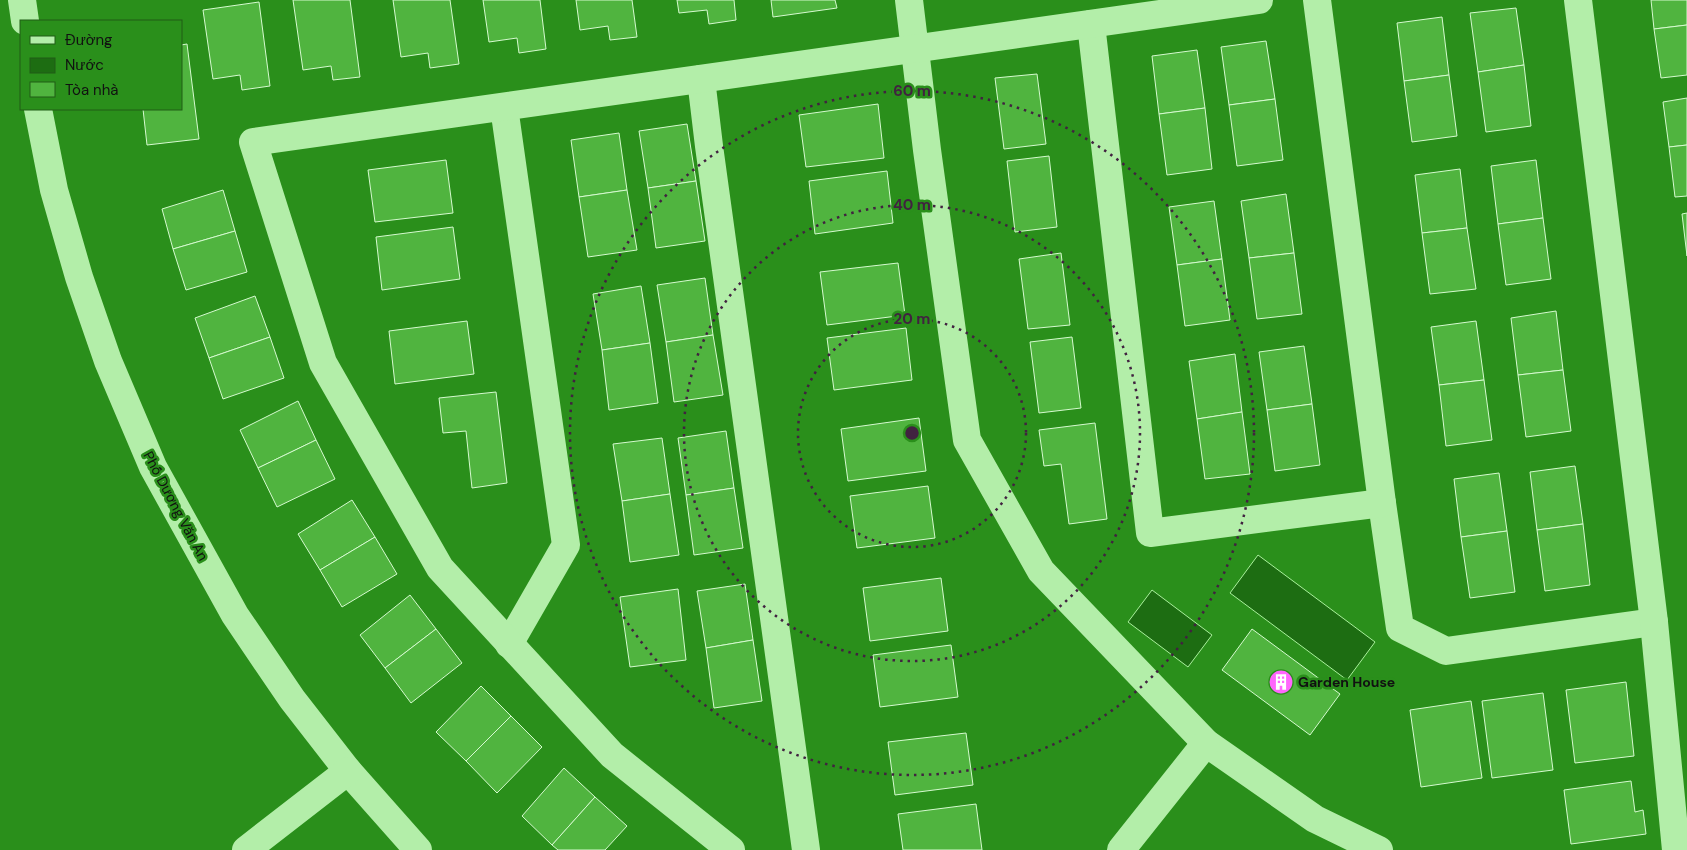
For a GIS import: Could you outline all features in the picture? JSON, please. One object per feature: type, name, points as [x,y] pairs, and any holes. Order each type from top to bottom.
[{"type":"street","points":[[22,0],[25,20]]},
{"type":"street","points":[[909,0],[967,440],[1041,570],[1206,743],[1315,819],[1380,850]]},
{"type":"street","points":[[731,850],[612,755],[440,568],[323,363],[253,142],[1259,0]]},
{"type":"street","points":[[1317,0],[1400,628],[1446,651],[1654,622]]},
{"type":"street","points":[[1578,0],[1654,622],[1676,850]]},
{"type":"street","points":[[1091,24],[1150,533],[1382,503]]},
{"type":"street","points":[[701,79],[711,165],[806,850]]},
{"type":"street","points":[[504,107],[566,545],[509,644]]},
{"type":"street","name":"Phố Dương Văn An","points":[[38,110],[54,190],[79,277],[108,361],[153,467],[235,615],[292,699],[348,772],[418,850]]},
{"type":"street","points":[[1121,850],[1206,743]]},
{"type":"street","points":[[246,850],[348,772]]},
{"type":"water","points":[[1258,555],[1375,642],[1347,680],[1230,593]]},
{"type":"water","points":[[1152,590],[1212,635],[1188,667],[1128,622]]},
{"type":"building","points":[[293,0],[350,0],[360,77],[333,80],[331,66],[303,70]]},
{"type":"building","points":[[393,0],[450,0],[459,64],[430,68],[428,53],[401,57]]},
{"type":"building","points":[[483,0],[540,0],[546,49],[519,53],[517,38],[489,42]]},
{"type":"building","points":[[576,0],[632,0],[637,37],[610,40],[608,26],[580,30]]},
{"type":"building","points":[[677,0],[734,0],[736,20],[709,24],[707,10],[679,13]]},
{"type":"building","points":[[771,0],[835,0],[837,8],[773,17]]},
{"type":"building","points":[[1651,0],[1687,0],[1687,25],[1654,29]]},
{"type":"building","points":[[259,2],[270,86],[242,90],[240,75],[213,79],[203,10]]},
{"type":"building","points":[[1516,8],[1524,65],[1478,72],[1470,13]]},
{"type":"building","points":[[1442,17],[1449,75],[1404,81],[1397,23]]},
{"type":"building","points":[[1687,25],[1687,75],[1661,78],[1654,29]]},
{"type":"building","points":[[1266,41],[1275,99],[1229,105],[1221,47]]},
{"type":"building","points":[[187,44],[199,139],[147,145],[143,110],[182,110],[182,45]]},
{"type":"building","points":[[1197,50],[1205,108],[1159,114],[1152,56]]},
{"type":"building","points":[[1524,65],[1531,126],[1486,132],[1478,72]]},
{"type":"building","points":[[1037,74],[1046,144],[1004,149],[995,78]]},
{"type":"building","points":[[1449,75],[1457,136],[1412,142],[1404,81]]},
{"type":"building","points":[[1687,98],[1687,145],[1669,147],[1663,102]]},
{"type":"building","points":[[1275,99],[1283,160],[1237,166],[1229,105]]},
{"type":"building","points":[[878,104],[884,158],[806,167],[799,115]]},
{"type":"building","points":[[1205,108],[1212,169],[1167,175],[1159,114]]},
{"type":"building","points":[[687,124],[696,181],[648,188],[639,131]]},
{"type":"building","points":[[619,133],[627,190],[579,197],[571,140]]},
{"type":"building","points":[[1687,145],[1687,196],[1675,197],[1669,147]]},
{"type":"building","points":[[1049,156],[1057,227],[1015,232],[1007,161]]},
{"type":"building","points":[[446,160],[453,213],[375,222],[368,170]]},
{"type":"building","points":[[1536,160],[1543,218],[1498,224],[1491,166]]},
{"type":"building","points":[[1460,169],[1467,228],[1422,233],[1415,175]]},
{"type":"building","points":[[887,171],[893,223],[815,234],[809,181]]},
{"type":"building","points":[[696,181],[705,241],[656,248],[648,188]]},
{"type":"building","points":[[223,190],[235,231],[173,249],[162,209]]},
{"type":"building","points":[[627,190],[637,250],[588,257],[579,197]]},
{"type":"building","points":[[1286,194],[1294,253],[1249,258],[1241,201]]},
{"type":"building","points":[[1214,201],[1222,259],[1177,265],[1169,207]]},
{"type":"building","points":[[1687,213],[1687,256],[1682,214]]},
{"type":"building","points":[[1543,218],[1551,279],[1506,285],[1498,224]]},
{"type":"building","points":[[453,227],[460,279],[382,290],[376,237]]},
{"type":"building","points":[[1467,228],[1476,289],[1430,294],[1422,233]]},
{"type":"building","points":[[235,231],[247,272],[186,290],[173,249]]},
{"type":"building","points":[[1061,253],[1070,325],[1028,329],[1019,259]]},
{"type":"building","points":[[1294,253],[1302,314],[1257,319],[1249,258]]},
{"type":"building","points":[[1222,259],[1230,320],[1185,326],[1177,265]]},
{"type":"building","points":[[898,263],[905,315],[827,325],[820,272]]},
{"type":"building","points":[[705,278],[713,335],[666,342],[657,285]]},
{"type":"building","points":[[641,286],[650,343],[602,350],[593,294]]},
{"type":"building","points":[[255,296],[270,337],[209,358],[195,318]]},
{"type":"building","points":[[1556,311],[1563,370],[1518,375],[1511,318]]},
{"type":"building","points":[[467,321],[474,374],[395,384],[389,331]]},
{"type":"building","points":[[1476,321],[1484,380],[1439,385],[1431,327]]},
{"type":"building","points":[[906,328],[912,380],[834,390],[827,338]]},
{"type":"building","points":[[713,335],[723,395],[674,402],[666,342]]},
{"type":"building","points":[[270,337],[284,378],[223,399],[209,358]]},
{"type":"building","points":[[1072,337],[1081,408],[1039,413],[1030,342]]},
{"type":"building","points":[[650,343],[658,403],[609,410],[602,350]]},
{"type":"building","points":[[1304,346],[1312,404],[1267,410],[1259,352]]},
{"type":"building","points":[[1235,354],[1242,412],[1197,419],[1189,361]]},
{"type":"building","points":[[1563,370],[1571,431],[1526,437],[1518,375]]},
{"type":"building","points":[[1484,380],[1492,440],[1446,446],[1439,385]]},
{"type":"building","points":[[496,392],[507,483],[472,488],[466,431],[443,433],[439,398]]},
{"type":"building","points":[[298,401],[316,440],[258,468],[240,430]]},
{"type":"building","points":[[1312,404],[1320,465],[1275,471],[1267,410]]},
{"type":"building","points":[[1242,412],[1250,474],[1205,479],[1197,419]]},
{"type":"building","points":[[919,418],[926,471],[848,481],[841,429]]},
{"type":"building","points":[[1095,423],[1107,519],[1069,524],[1061,464],[1044,466],[1039,430]]},
{"type":"building","points":[[726,431],[734,488],[686,495],[678,438]]},
{"type":"building","points":[[662,438],[670,494],[622,501],[613,444]]},
{"type":"building","points":[[316,440],[335,479],[277,507],[258,468]]},
{"type":"building","points":[[1575,466],[1583,524],[1537,530],[1530,472]]},
{"type":"building","points":[[1499,473],[1507,531],[1461,537],[1454,479]]},
{"type":"building","points":[[928,486],[935,538],[857,548],[850,496]]},
{"type":"building","points":[[734,488],[743,548],[694,555],[686,495]]},
{"type":"building","points":[[670,494],[679,555],[630,562],[622,501]]},
{"type":"building","points":[[352,500],[375,537],[320,570],[298,534]]},
{"type":"building","points":[[1583,524],[1590,585],[1545,591],[1537,530]]},
{"type":"building","points":[[1507,531],[1515,592],[1470,598],[1461,537]]},
{"type":"building","points":[[375,537],[397,574],[342,607],[320,570]]},
{"type":"building","points":[[941,578],[948,631],[870,641],[863,588]]},
{"type":"building","points":[[745,584],[753,640],[706,648],[697,591]]},
{"type":"building","points":[[678,589],[686,660],[630,667],[620,597]]},
{"type":"building","points":[[410,595],[436,629],[385,668],[360,635]]},
{"type":"building","points":[[436,629],[462,663],[411,703],[385,668]]},
{"type":"building","name":"Garden House","points":[[1252,629],[1340,694],[1310,735],[1222,670]]},
{"type":"building","points":[[753,640],[762,701],[714,708],[706,648]]},
{"type":"building","points":[[951,645],[958,697],[880,707],[873,655]]},
{"type":"building","points":[[1626,682],[1634,756],[1575,763],[1566,690]]},
{"type":"building","points":[[481,686],[511,716],[466,761],[436,732]]},
{"type":"building","points":[[1543,693],[1553,770],[1492,778],[1482,701]]},
{"type":"building","points":[[1471,701],[1482,778],[1421,787],[1410,710]]},
{"type":"building","points":[[511,716],[542,747],[497,793],[466,761]]},
{"type":"building","points":[[966,733],[973,785],[895,795],[888,742]]},
{"type":"building","points":[[564,768],[595,797],[552,845],[522,816]]},
{"type":"building","points":[[1631,781],[1635,812],[1643,810],[1646,834],[1571,844],[1564,790]]},
{"type":"building","points":[[595,797],[627,826],[605,850],[558,850],[552,845]]},
{"type":"building","points":[[976,804],[982,850],[903,850],[898,814]]},
{"type":"place","name":"Garden House","points":[[1281,682]]}]
